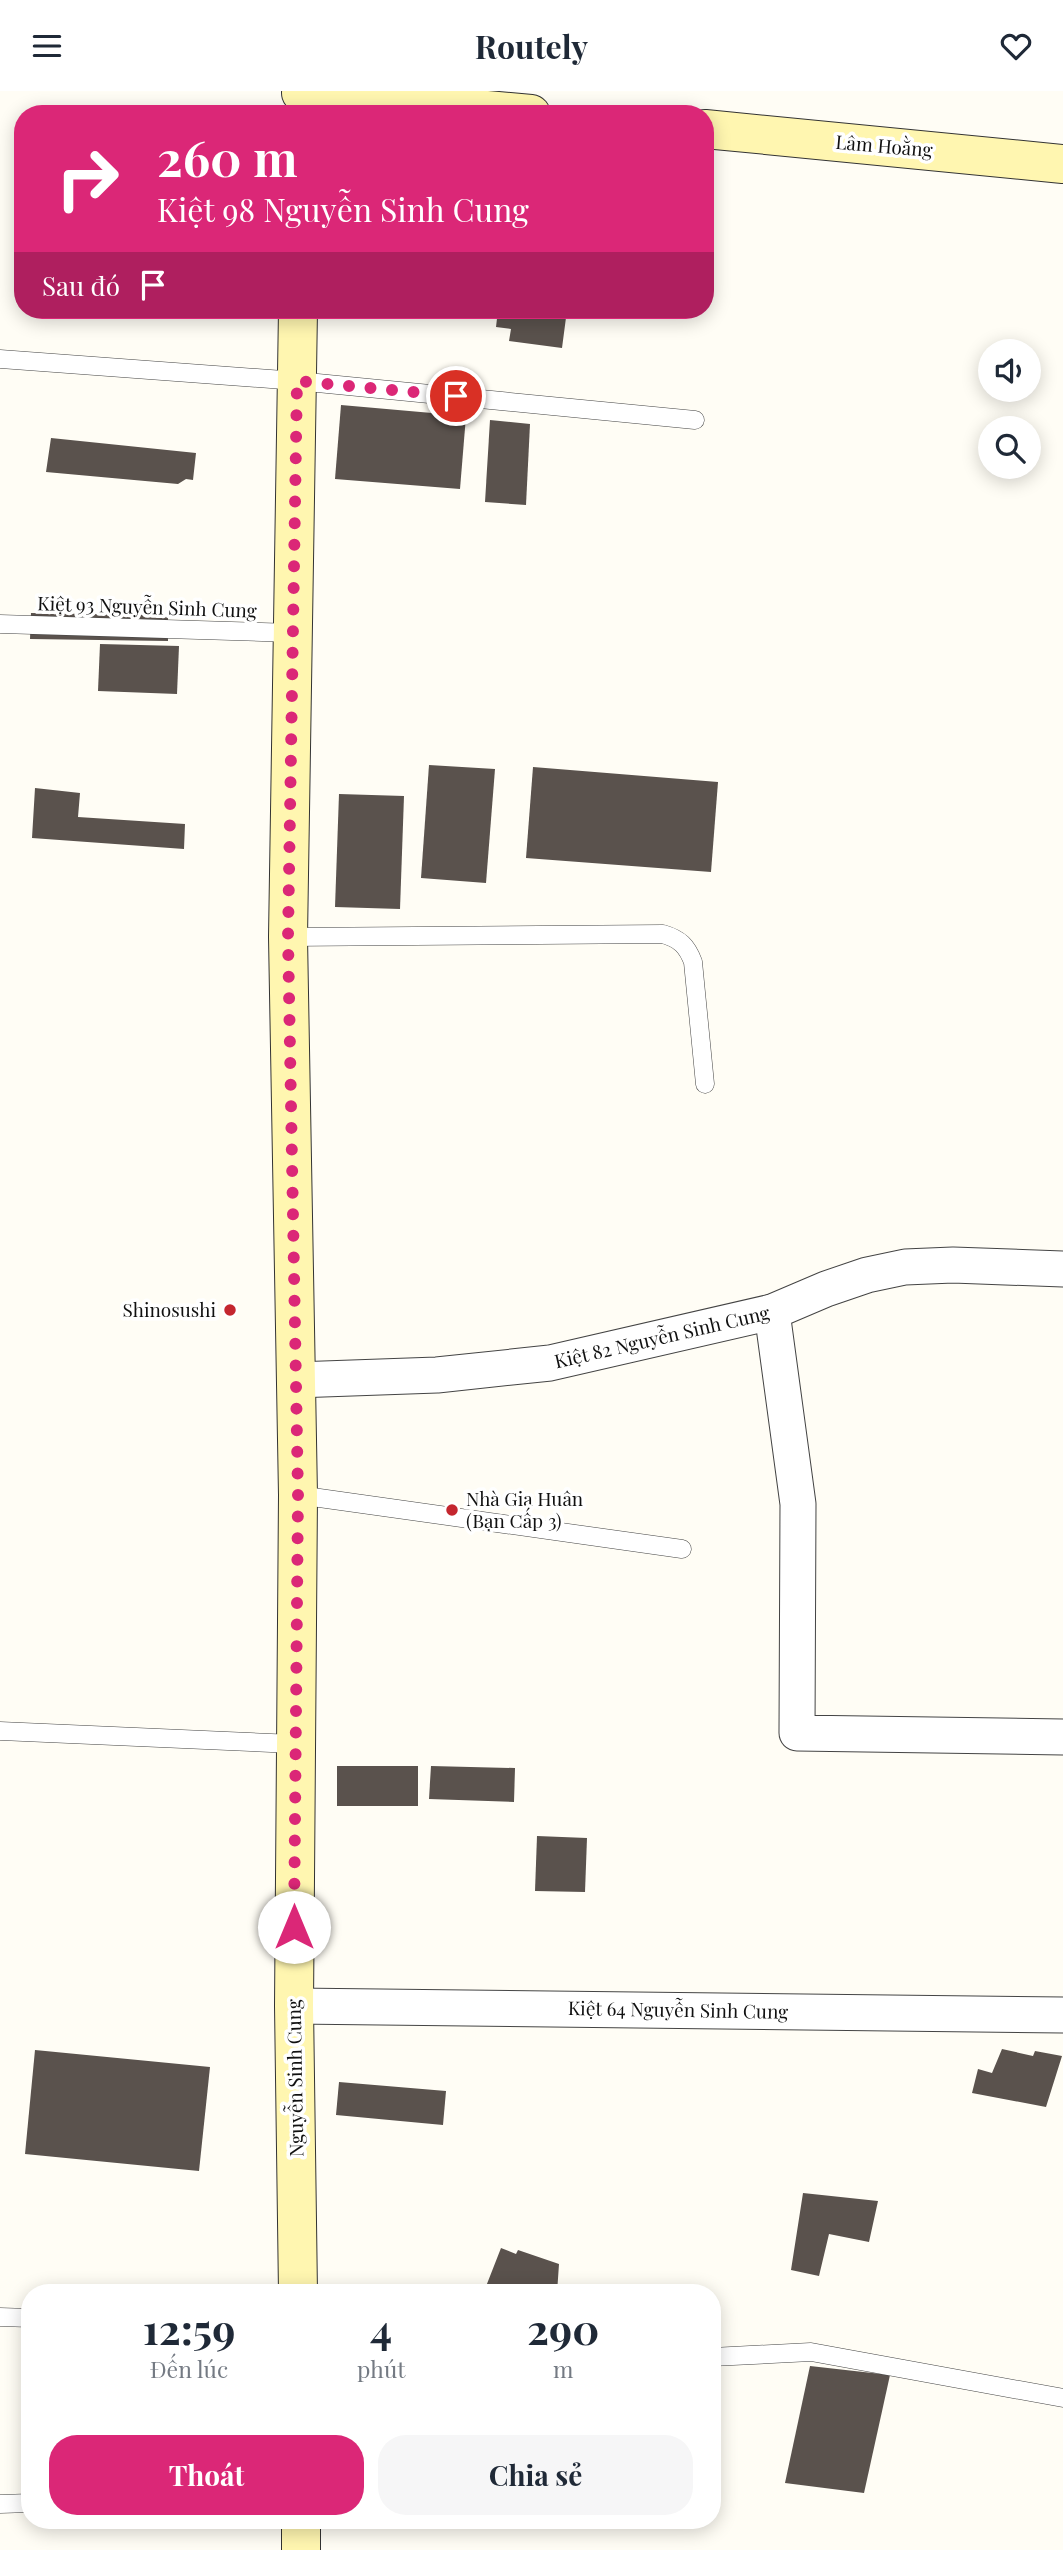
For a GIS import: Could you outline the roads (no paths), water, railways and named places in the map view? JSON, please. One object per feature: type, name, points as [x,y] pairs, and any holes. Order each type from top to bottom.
[{"type":"main road","points":[[301,99],[393,105]]},
{"type":"main road","name":"Lâm Hoằng","points":[[714,130],[1063,164]]},
{"type":"main road","name":"Nguyễn Sinh Cung","points":[[298,319],[288,937],[298,1495],[294,1744],[298,2284]]},
{"type":"main road","points":[[301,2529],[302,2550]]},
{"type":"street","name":"Kiệt 82 Nguyễn Sinh Cung","points":[[295,1380],[437,1375],[550,1363],[772,1312],[867,1275],[905,1267],[953,1265],[1063,1269]]},
{"type":"street","points":[[772,1312],[797,1504],[797,1733],[1063,1737]]},
{"type":"street","name":"Kiệt 64 Nguyễn Sinh Cung","points":[[294,2006],[1063,2015]]},
{"type":"lane","points":[[0,359],[297,381],[695,420]]},
{"type":"lane","name":"Kiệt 93 Nguyễn Sinh Cung","points":[[0,624],[293,632]]},
{"type":"lane","points":[[288,937],[663,934],[674,937],[685,946],[693,962],[705,1084]]},
{"type":"lane","points":[[298,1495],[681,1549]]},
{"type":"lane","points":[[0,1731],[294,1744]]},
{"type":"lane","points":[[0,2317],[21,2318]]},
{"type":"lane","points":[[721,2357],[811,2352],[1063,2398]]},
{"type":"lane","points":[[0,2504],[21,2503]]},
{"type":"place","name":"Shinosushi","points":[[230,1310]]},
{"type":"place","name":"Nhà Gia Huân (Bạn Cấp 3)","points":[[452,1510]]}]
